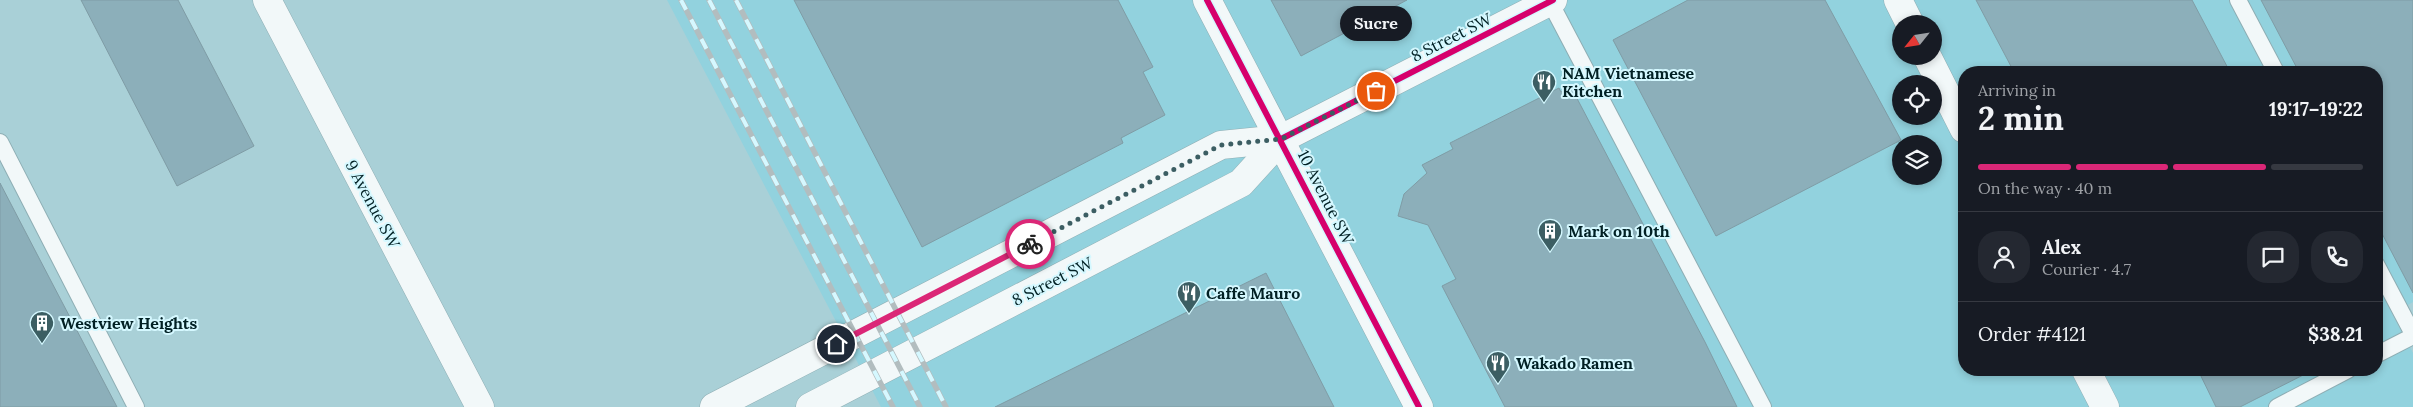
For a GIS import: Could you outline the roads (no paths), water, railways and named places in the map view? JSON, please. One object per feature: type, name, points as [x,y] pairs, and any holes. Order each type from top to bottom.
[{"type":"main road","name":"9 Avenue SW","points":[[267,0],[480,407]]},
{"type":"main road","name":"10 Avenue SW","points":[[1207,0],[1419,407]]},
{"type":"main road","points":[[1898,0],[1906,15]]},
{"type":"main road","name":"8 Street SW","points":[[810,407],[1241,183],[1281,139],[1551,1]]},
{"type":"main road","points":[[1932,65],[1958,117]]},
{"type":"main road","name":"8 Street SW","points":[[714,407],[1221,145],[1281,139]]},
{"type":"main road","points":[[2089,376],[2105,407]]},
{"type":"lane","points":[[2238,0],[2273,66]]},
{"type":"lane","points":[[1551,1],[1763,407]]},
{"type":"lane","points":[[0,142],[136,407]]},
{"type":"lane","points":[[2383,277],[2413,335],[2383,351]]},
{"type":"lane","points":[[2277,407],[2336,376]]},
{"type":"railway","points":[[681,0],[893,407]]},
{"type":"railway","points":[[709,0],[920,407]]},
{"type":"railway","points":[[736,0],[946,407]]},
{"type":"place","name":"Sucre","points":[[1376,91]]},
{"type":"place","name":"NAM Vietnamese Kitchen","points":[[1544,103]]},
{"type":"place","name":"Mark on 10th","points":[[1550,252]]},
{"type":"place","name":"Caffe Mauro","points":[[1189,314]]},
{"type":"place","name":"Westview Heights","points":[[42,344]]},
{"type":"place","name":"Wakado Ramen","points":[[1498,384]]}]
